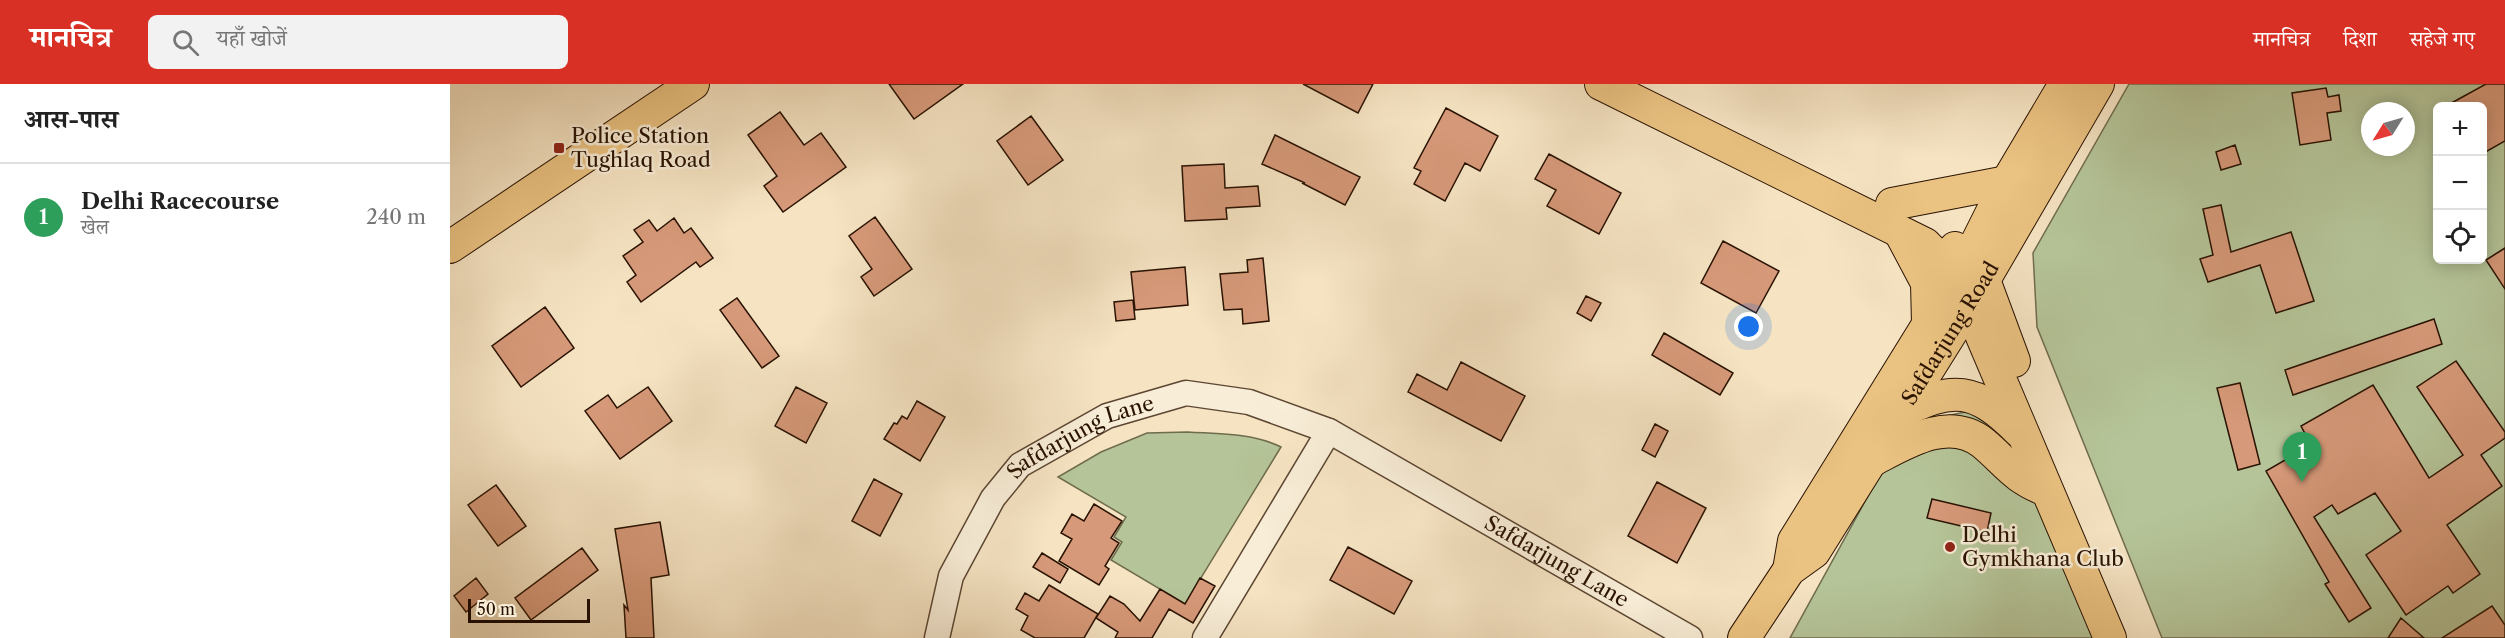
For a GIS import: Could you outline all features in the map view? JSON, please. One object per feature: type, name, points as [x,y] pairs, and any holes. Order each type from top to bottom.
[{"type":"main road","points":[[450,224],[671,84]]},
{"type":"main road","points":[[450,247],[693,84]]},
{"type":"main road","points":[[1601,84],[1852,196]]},
{"type":"main road","points":[[1646,84],[1895,218],[1929,222],[1970,279],[2010,352],[2132,638]]},
{"type":"main road","name":"Safdarjung Road","points":[[1744,638],[1789,570],[1814,552],[1871,461],[1970,279],[2007,182],[2066,84]]},
{"type":"main road","name":"Safdarjung Road","points":[[1789,570],[1794,541],[1928,324],[2015,227],[2098,84]]},
{"type":"main road","points":[[1895,218],[2007,182]]},
{"type":"main road","points":[[1895,218],[1927,283],[1928,324]]},
{"type":"main road","points":[[2010,352],[2007,290],[2015,227]]},
{"type":"main road","points":[[1970,279],[1978,327],[2110,638]]},
{"type":"main road","points":[[1898,414],[1921,402],[1960,394],[1979,398],[1998,410],[2025,438]]},
{"type":"main road","points":[[1871,461],[1916,438],[1940,431],[1963,433],[1982,442],[2016,476],[2046,490]]},
{"type":"street","name":"Safdarjung Lane","points":[[937,638],[951,576],[993,498],[1020,465],[1107,416],[1186,393],[1249,402],[1329,431],[1690,638]]},
{"type":"street","points":[[1205,638],[1329,431]]},
{"type":"green space","points":[[2129,84],[2505,84],[2505,638],[2162,638],[2037,327],[2033,253]]},
{"type":"green space","name":"Delhi Gymkhana Club","points":[[1970,411],[2013,437],[2098,638],[1790,638],[1890,456],[1927,420]]},
{"type":"green space","points":[[1188,432],[1247,437],[1281,447],[1185,604],[1111,560],[1122,542],[1114,537],[1126,517],[1058,477],[1101,452],[1147,433]]},
{"type":"building","points":[[889,84],[963,84],[914,119]]},
{"type":"building","points":[[1303,84],[1373,84],[1358,113]]},
{"type":"building","points":[[2486,84],[2505,84],[2505,141],[2487,151],[2487,102],[2453,102]]},
{"type":"building","points":[[2326,88],[2328,97],[2339,95],[2341,111],[2327,113],[2331,140],[2300,145],[2292,93]]},
{"type":"building","points":[[1446,108],[1498,136],[1480,171],[1465,163],[1445,201],[1414,184],[1421,171],[1414,168]]},
{"type":"building","points":[[780,112],[804,145],[821,133],[846,167],[783,212],[764,186],[777,176],[748,135]]},
{"type":"building","points":[[1031,116],[1063,160],[1028,185],[997,141]]},
{"type":"building","points":[[1275,135],[1360,177],[1345,205],[1302,183],[1305,183],[1262,164]]},
{"type":"building","points":[[2235,145],[2241,164],[2221,170],[2216,152]]},
{"type":"building","points":[[1549,154],[1621,193],[1599,234],[1547,206],[1556,190],[1535,179]]},
{"type":"building","points":[[1224,164],[1225,188],[1258,186],[1260,206],[1226,208],[1227,219],[1185,221],[1182,166]]},
{"type":"building","points":[[2221,205],[2231,252],[2291,232],[2314,301],[2276,313],[2260,265],[2208,282],[2200,259],[2213,255],[2203,209]]},
{"type":"building","points":[[875,217],[912,269],[874,296],[861,277],[872,269],[849,236]]},
{"type":"building","points":[[674,218],[684,233],[691,228],[713,258],[700,267],[696,262],[641,302],[627,282],[636,275],[623,256],[643,242],[634,230],[649,220],[657,231]]},
{"type":"building","points":[[1723,241],[1779,271],[1756,313],[1701,283]]},
{"type":"building","points":[[2505,248],[2505,289],[2487,262]]},
{"type":"building","points":[[1263,258],[1269,321],[1243,324],[1242,309],[1224,310],[1220,274],[1248,272],[1247,260]]},
{"type":"building","points":[[1185,267],[1188,305],[1135,310],[1131,272]]},
{"type":"building","points":[[1586,296],[1601,303],[1591,321],[1577,313]]},
{"type":"building","points":[[737,298],[779,356],[762,368],[720,310]]},
{"type":"building","points":[[1133,300],[1135,319],[1116,321],[1114,302]]},
{"type":"building","points":[[545,307],[574,348],[521,387],[492,346]]},
{"type":"building","points":[[2434,319],[2442,344],[2293,395],[2285,370]]},
{"type":"building","points":[[1664,333],[1733,373],[1720,395],[1652,355]]},
{"type":"building","points":[[2456,361],[2505,432],[2505,438],[2481,455],[2502,486],[2447,525],[2480,574],[2453,593],[2448,586],[2406,615],[2366,555],[2401,531],[2375,493],[2338,514],[2332,505],[2314,517],[2371,608],[2349,622],[2325,584],[2329,582],[2266,471],[2311,445],[2301,426],[2373,385],[2429,478],[2463,455],[2417,387]]},
{"type":"building","points":[[1461,362],[1525,396],[1501,441],[1408,392],[1417,374],[1447,390]]},
{"type":"building","points":[[2240,383],[2260,464],[2238,470],[2217,388]]},
{"type":"building","points":[[648,387],[672,421],[620,459],[585,411],[608,395],[617,408]]},
{"type":"building","points":[[796,387],[827,403],[806,443],[775,426]]},
{"type":"building","points":[[917,401],[945,417],[920,461],[884,439],[894,423],[897,424],[902,416],[907,419]]},
{"type":"building","points":[[1655,424],[1668,431],[1655,457],[1642,450]]},
{"type":"building","points":[[874,479],[902,494],[880,536],[852,521]]},
{"type":"building","points":[[1657,482],[1706,508],[1677,563],[1628,536]]},
{"type":"building","points":[[496,485],[526,526],[498,546],[468,505]]},
{"type":"building","points":[[1932,499],[1991,513],[1987,532],[1927,518]]},
{"type":"building","points":[[1094,504],[1122,521],[1111,538],[1119,543],[1105,566],[1109,569],[1099,585],[1059,561],[1072,539],[1061,533],[1072,514],[1084,521]]},
{"type":"building","points":[[660,522],[669,575],[651,578],[654,638],[626,638],[624,605],[628,610],[615,529]]},
{"type":"building","points":[[1348,547],[1412,581],[1394,614],[1330,580]]},
{"type":"building","points":[[582,548],[598,570],[531,620],[515,598]]},
{"type":"building","points":[[1042,553],[1068,569],[1060,583],[1033,567]]},
{"type":"building","points":[[476,578],[488,594],[466,612],[454,596]]},
{"type":"building","points":[[1200,578],[1215,586],[1193,623],[1169,609],[1152,638],[1115,638],[1118,632],[1096,618],[1110,596],[1124,604],[1140,621],[1160,589],[1185,604]]},
{"type":"building","points":[[1049,585],[1098,614],[1084,638],[1035,638],[1021,630],[1028,616],[1016,609],[1025,593],[1039,601]]},
{"type":"building","points":[[2492,606],[2505,625],[2505,638],[2442,638]]},
{"type":"building","points":[[2401,618],[2424,638],[2388,638]]},
{"type":"place","name":"Police Station Tughlaq Road","points":[[559,148]]},
{"type":"place","name":"Delhi Racecourse","points":[[2302,482]]},
{"type":"place","name":"Delhi Gymkhana Club","points":[[1950,547]]}]
